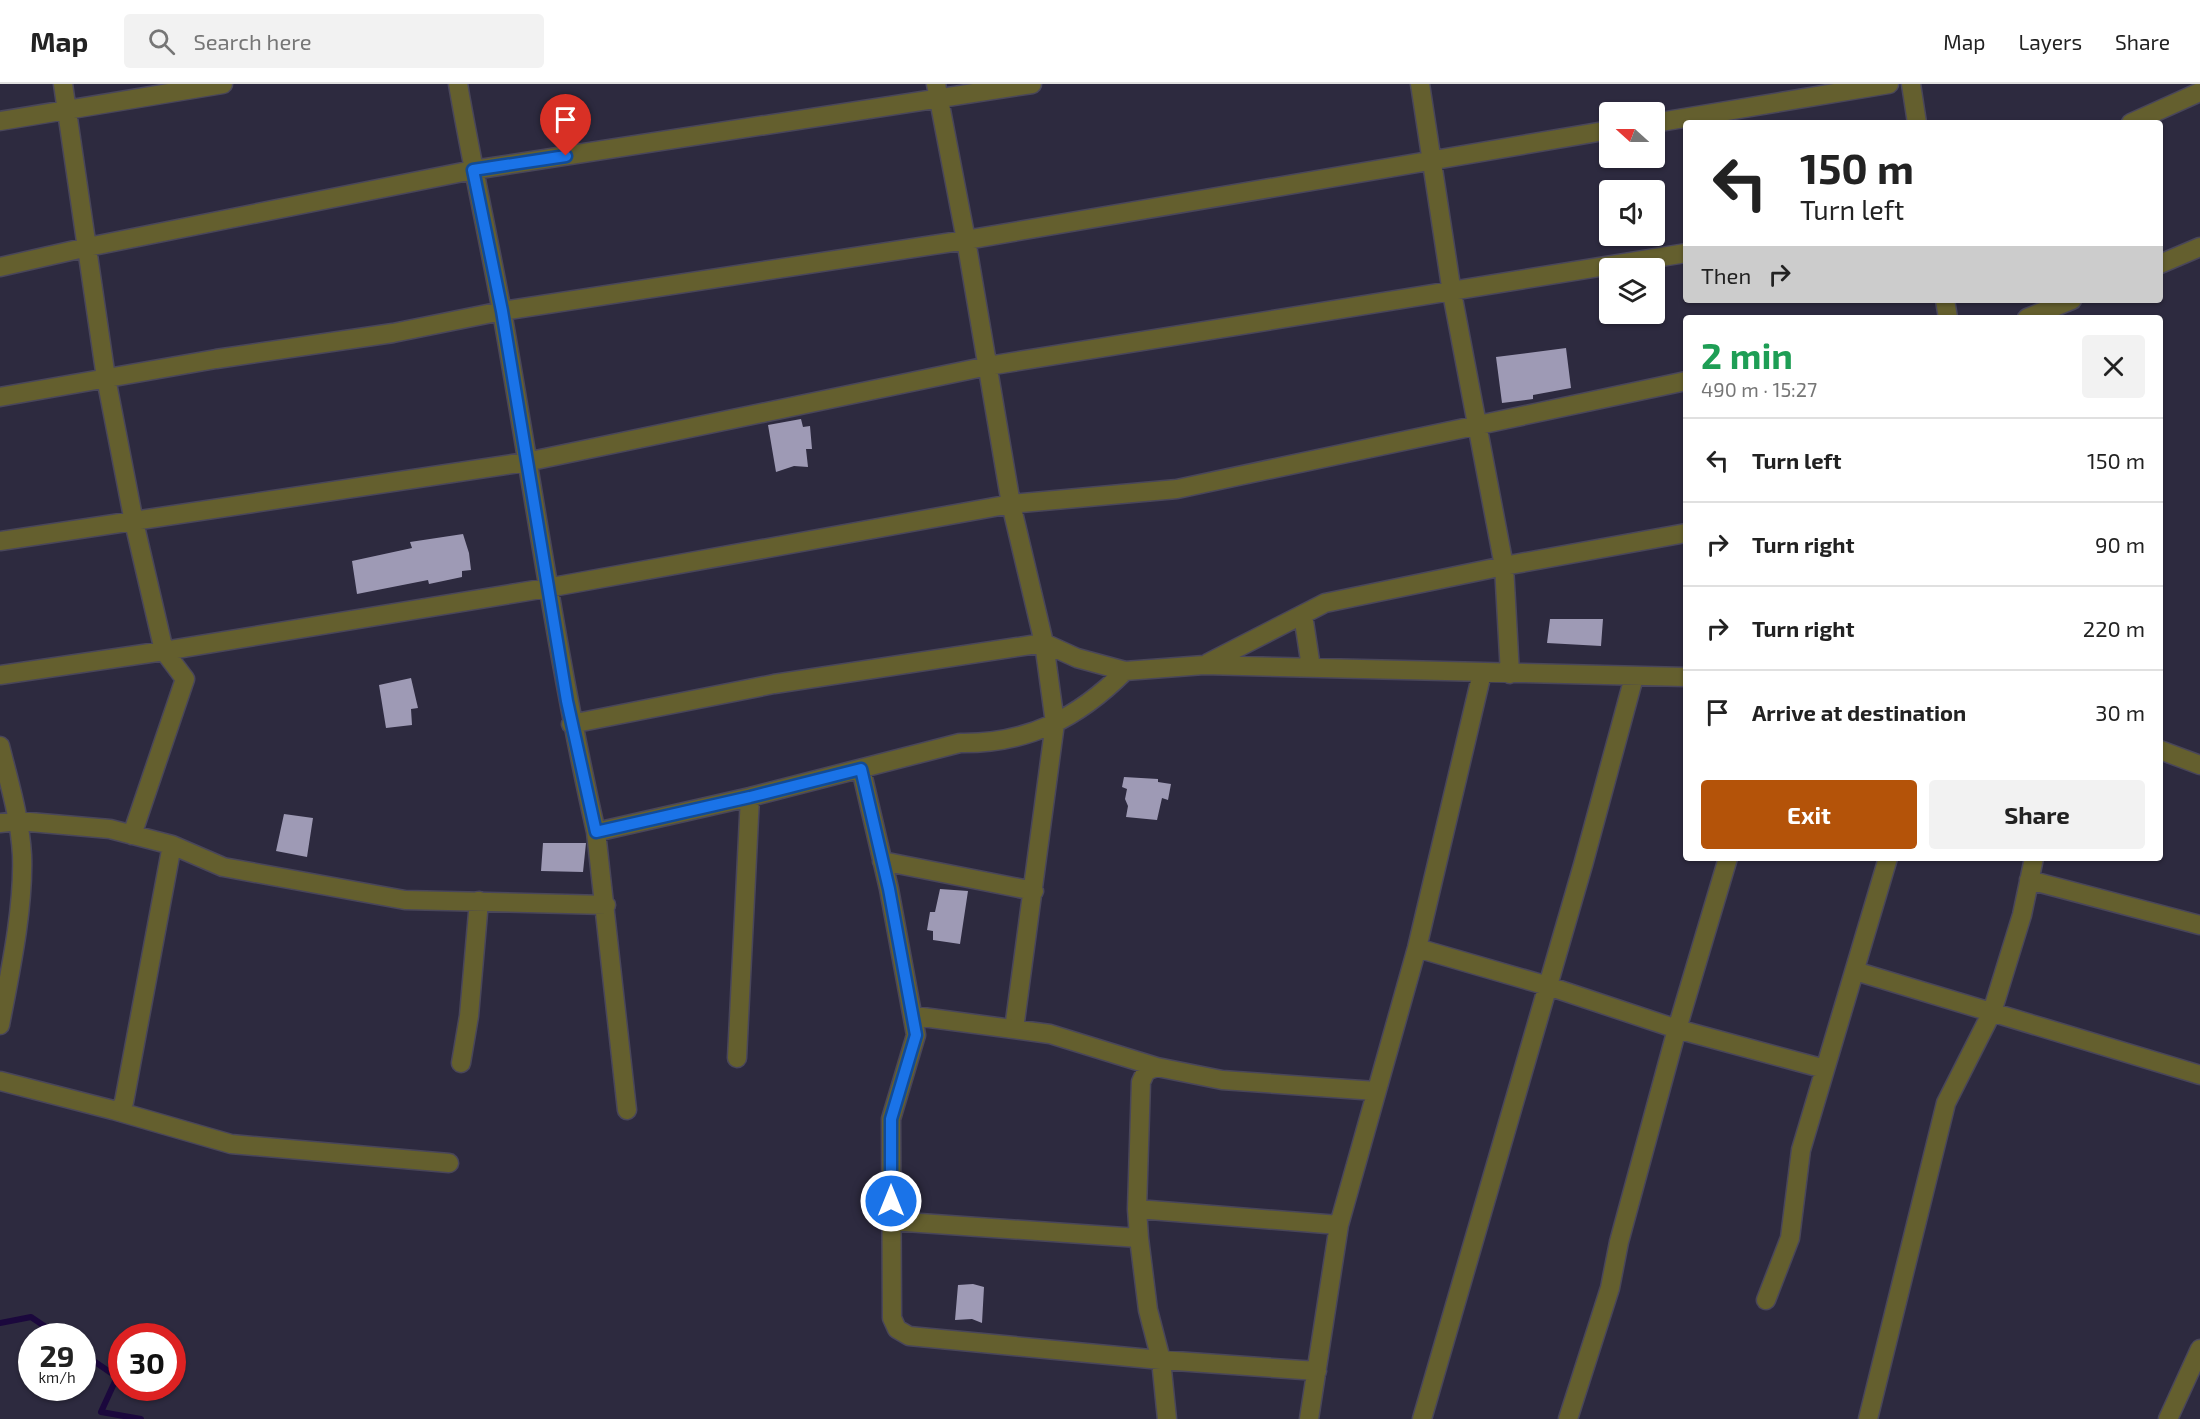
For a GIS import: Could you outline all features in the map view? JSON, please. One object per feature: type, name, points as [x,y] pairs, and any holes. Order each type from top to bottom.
[{"type":"street","points":[[63,84],[106,378],[134,522],[164,651],[185,679],[132,835]]},
{"type":"street","points":[[0,121],[223,84]]},
{"type":"street","points":[[458,84],[502,311],[571,724],[596,832],[606,905],[627,1110]]},
{"type":"street","points":[[0,267],[88,247],[473,170],[937,91],[1032,84]]},
{"type":"street","points":[[1420,84],[1452,293],[1478,425],[1490,504],[1504,566],[1510,675]]},
{"type":"street","points":[[1665,121],[1889,84]]},
{"type":"street","points":[[1911,84],[1917,120]]},
{"type":"street","points":[[937,91],[966,240],[1011,504],[1044,643],[1055,723],[1014,1029]]},
{"type":"street","points":[[2138,120],[2200,92]]},
{"type":"street","points":[[0,397],[393,333],[502,311],[966,240],[1599,132]]},
{"type":"street","points":[[2163,263],[2200,247]]},
{"type":"street","points":[[0,541],[526,462],[988,366],[1351,306],[1452,293],[1683,254]]},
{"type":"street","points":[[2034,315],[2064,303]]},
{"type":"street","points":[[0,675],[164,651],[547,588],[1011,504],[1177,489],[1683,382]]},
{"type":"street","points":[[1204,665],[1325,603],[1504,566],[1683,534]]},
{"type":"street","points":[[1303,615],[1311,666]]},
{"type":"street","points":[[571,724],[774,684],[1044,643],[1077,658],[1125,671],[1204,665],[1311,666],[1510,675],[1683,677]]},
{"type":"street","points":[[596,832],[750,797],[960,743],[1011,740],[1055,723],[1098,697],[1125,671]]},
{"type":"street","points":[[1309,1419],[1339,1225],[1417,948],[1482,673]]},
{"type":"street","points":[[1422,1419],[1548,986],[1634,677]]},
{"type":"street","points":[[0,746],[9,822],[22,857],[14,950],[0,1025]]},
{"type":"street","points":[[2163,751],[2200,765]]},
{"type":"street","points":[[861,769],[882,861],[906,993],[915,1016],[916,1035],[891,1119],[892,1318],[897,1329],[909,1335],[1161,1360],[1317,1371]]},
{"type":"street","points":[[737,1058],[750,797]]},
{"type":"street","points":[[9,822],[110,830],[172,845],[223,867],[350,892],[405,900],[606,905]]},
{"type":"street","points":[[113,1110],[120,1109],[124,1102],[172,845]]},
{"type":"street","points":[[882,861],[1034,891]]},
{"type":"street","points":[[1568,1419],[1610,1288],[1619,1242],[1677,1029],[1727,861]]},
{"type":"street","points":[[1766,1300],[1790,1238],[1801,1150],[1887,861]]},
{"type":"street","points":[[1868,1419],[1946,1103],[1992,1012],[2022,915],[2033,861]]},
{"type":"street","points":[[2029,880],[2200,925]]},
{"type":"street","points":[[461,1063],[469,1017],[479,901]]},
{"type":"street","points":[[1417,948],[1548,986],[1677,1029],[1825,1070]]},
{"type":"street","points":[[1855,971],[2200,1075]]},
{"type":"street","points":[[915,1016],[1050,1034],[1157,1067],[1222,1080],[1377,1091]]},
{"type":"street","points":[[1157,1067],[1146,1071],[1141,1082],[1137,1209],[1148,1310],[1161,1360],[1167,1419]]},
{"type":"street","points":[[0,1081],[231,1144],[449,1163]]},
{"type":"street","points":[[1137,1209],[1339,1225]]},
{"type":"street","points":[[891,1221],[1139,1238]]},
{"type":"street","points":[[2168,1419],[2200,1349]]},
{"type":"building","points":[[1566,348],[1571,388],[1533,395],[1533,399],[1502,403],[1496,357]]},
{"type":"building","points":[[801,419],[803,427],[810,426],[812,449],[806,449],[808,467],[794,466],[776,472],[768,425]]},
{"type":"building","points":[[463,534],[471,570],[462,571],[462,577],[429,584],[428,580],[357,594],[352,561],[412,548],[410,542]]},
{"type":"building","points":[[1550,619],[1603,619],[1601,646],[1547,643]]},
{"type":"building","points":[[411,678],[418,708],[411,709],[412,725],[386,728],[379,685]]},
{"type":"building","points":[[1124,777],[1158,779],[1158,782],[1171,784],[1168,800],[1162,798],[1157,820],[1126,817],[1128,806],[1125,799],[1127,789],[1122,787]]},
{"type":"building","points":[[284,814],[313,818],[307,857],[276,851]]},
{"type":"building","points":[[543,843],[586,843],[583,872],[541,871]]},
{"type":"building","points":[[940,889],[968,891],[960,944],[933,940],[933,931],[927,930],[930,912],[935,912]]},
{"type":"building","points":[[973,1284],[984,1287],[982,1323],[972,1319],[955,1320],[958,1285]]},
{"type":"waterway","points":[[0,1323],[31,1317],[40,1323]]},
{"type":"waterway","points":[[96,1363],[117,1377],[101,1412],[141,1419]]},
{"type":"route","points":[[566,156],[473,170],[502,311],[571,724],[596,832],[861,769],[889,889],[906,993],[915,1016],[916,1035],[910,1059],[896,1093],[891,1119],[891,1201]]}]
